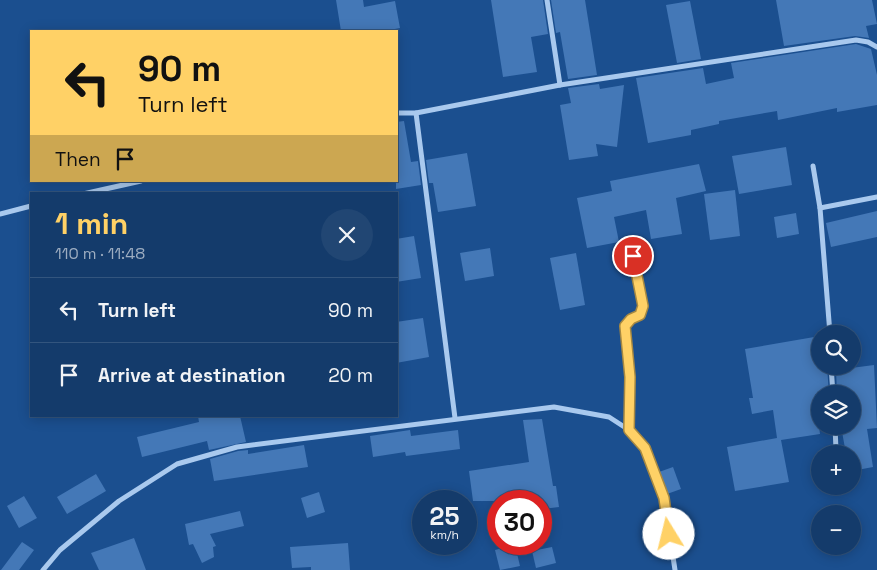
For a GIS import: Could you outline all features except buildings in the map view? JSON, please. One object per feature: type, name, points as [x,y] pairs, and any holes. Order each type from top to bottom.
[{"type":"street","points":[[547,0],[560,85]]},
{"type":"street","points":[[398,113],[416,113],[560,85],[856,40],[877,46]]},
{"type":"street","points":[[416,113],[455,418]]},
{"type":"street","points":[[812,166],[820,208],[829,325]]},
{"type":"street","points":[[91,192],[136,182]]},
{"type":"street","points":[[820,208],[877,197]]},
{"type":"street","points":[[0,214],[30,206]]},
{"type":"street","points":[[629,430],[630,377],[625,326],[631,319],[640,315],[643,306],[633,256]]},
{"type":"street","points":[[43,570],[60,550],[119,501],[177,464],[237,447],[554,407],[609,417],[629,430],[645,448],[664,498],[675,570]]},
{"type":"route","points":[[633,256],[643,306],[640,315],[626,322],[625,326],[630,377],[629,430],[645,448],[664,498],[669,534]]}]
